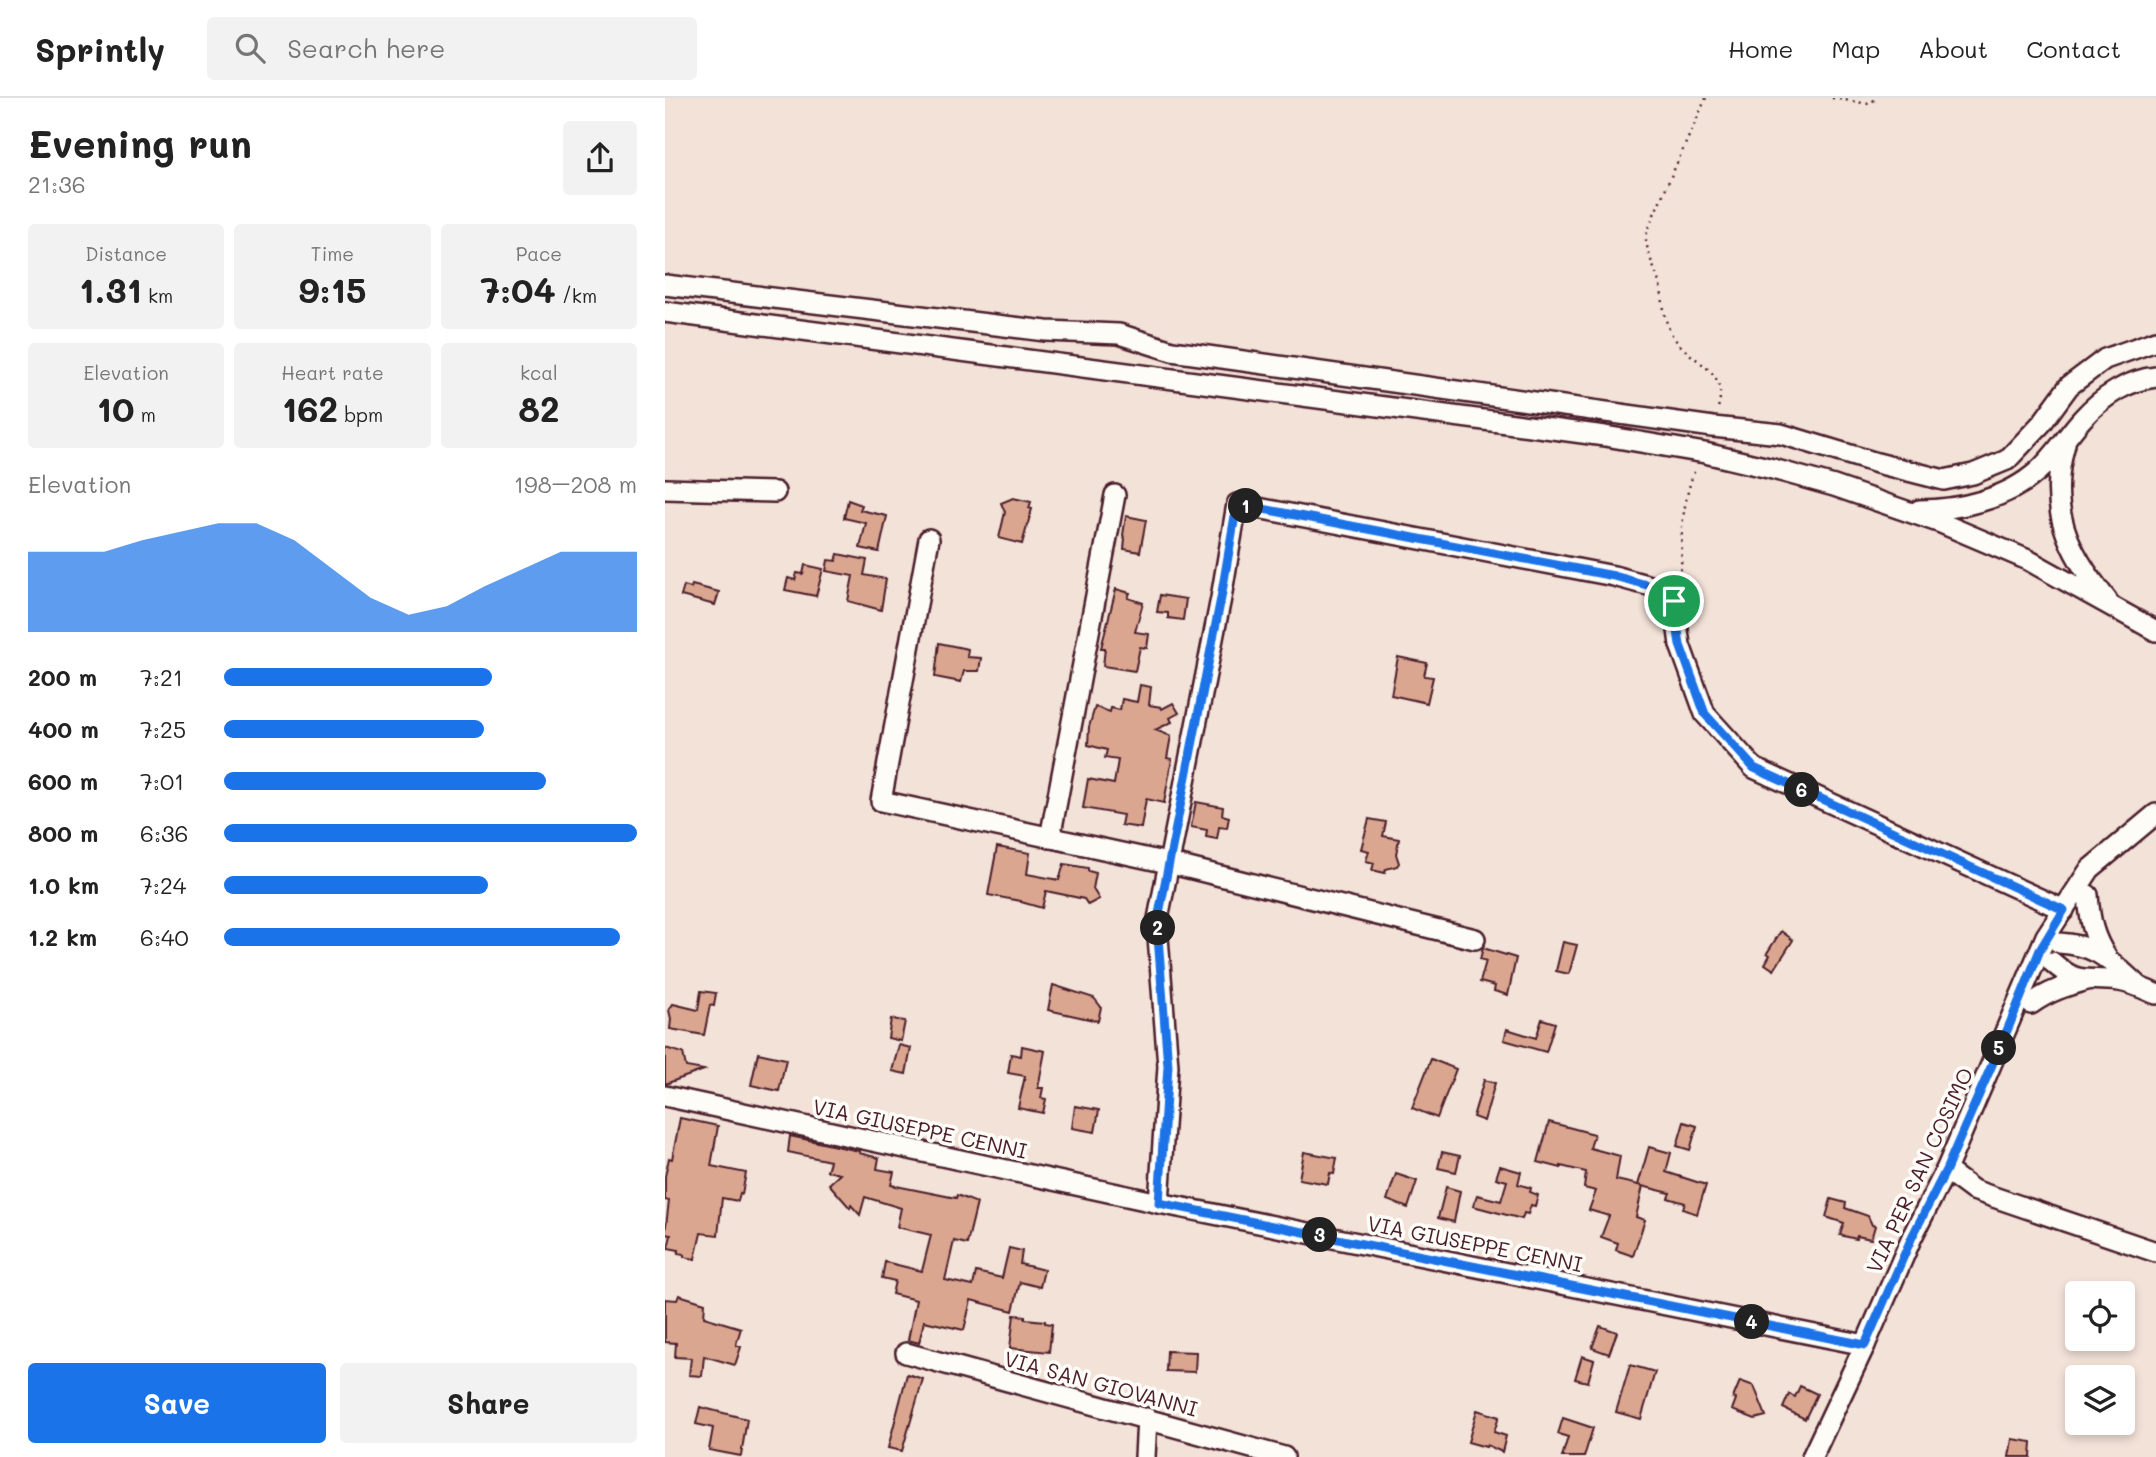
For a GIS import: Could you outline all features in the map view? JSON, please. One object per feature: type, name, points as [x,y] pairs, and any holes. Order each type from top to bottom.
[{"type":"street","points":[[665,285],[1046,331],[1119,334],[1172,351],[1781,435],[1944,480],[1973,474],[2007,460],[2042,423],[2069,386],[2105,359],[2156,341]]},
{"type":"street","points":[[665,312],[1605,436],[1705,453],[1797,476],[1941,523],[2028,560],[2156,631]]},
{"type":"street","points":[[1904,510],[1944,510],[1979,502],[2015,488],[2038,471],[2083,418],[2118,390],[2127,384],[2156,377]]},
{"type":"street","points":[[2066,440],[2057,483],[2063,523],[2071,547],[2084,572],[2112,607]]},
{"type":"street","points":[[665,489],[775,492]]},
{"type":"street","points":[[1050,838],[1115,495]]},
{"type":"street","points":[[1159,1203],[1168,1066],[1157,924],[1237,504],[1614,576],[1658,588],[1674,601],[1680,645],[1705,714],[1754,768],[2064,910]]},
{"type":"street","points":[[929,539],[881,801],[1168,863],[1475,939]]},
{"type":"street","name":"VIA PER SAN COSIMO","points":[[1812,1457],[1912,1237],[1946,1170],[2040,950],[2090,869],[2156,814]]},
{"type":"street","points":[[2088,895],[2096,940],[2108,959]]},
{"type":"street","points":[[2059,943],[2078,944],[2093,949],[2147,990]]},
{"type":"street","points":[[2052,962],[2073,978],[2120,981],[2147,990]]},
{"type":"street","points":[[2031,1004],[2054,990],[2087,980]]},
{"type":"street","name":"VIA GIUSEPPE CENNI","points":[[665,1096],[1159,1203],[1865,1345]]},
{"type":"street","points":[[1946,1170],[1973,1190],[2156,1252]]},
{"type":"street","name":"VIA SAN GIOVANNI","points":[[906,1353],[1284,1457]]},
{"type":"street","points":[[1145,1457],[1147,1418]]},
{"type":"path","points":[[1706,98],[1648,228],[1646,239],[1671,332],[1687,352],[1714,375],[1719,384],[1721,395],[1709,426]]},
{"type":"path","points":[[1832,98],[1869,104],[1877,98]]},
{"type":"path","points":[[1674,601],[1683,559],[1682,529],[1687,498],[1695,470],[1705,453]]},
{"type":"building","points":[[1013,498],[1031,502],[1029,508],[1032,509],[1022,544],[999,538],[1005,512],[1001,503]]},
{"type":"building","points":[[848,500],[862,505],[860,510],[887,516],[879,552],[860,548],[866,523],[844,518]]},
{"type":"building","points":[[1126,516],[1146,520],[1140,552],[1124,549]]},
{"type":"building","points":[[838,554],[867,560],[864,575],[886,579],[881,610],[848,601],[853,576],[826,571],[828,560],[836,561]]},
{"type":"building","points":[[805,565],[823,569],[816,596],[785,590],[788,578],[795,580],[797,573],[803,574]]},
{"type":"building","points":[[692,585],[719,592],[715,605],[681,596],[684,586],[691,588]]},
{"type":"building","points":[[1116,589],[1130,593],[1128,598],[1143,603],[1135,632],[1149,634],[1147,648],[1140,647],[1135,671],[1103,666],[1105,648],[1101,648]]},
{"type":"building","points":[[1160,595],[1186,599],[1183,620],[1168,618],[1168,613],[1157,612]]},
{"type":"building","points":[[939,643],[968,649],[967,657],[981,658],[979,671],[964,671],[961,682],[935,677]]},
{"type":"building","points":[[1398,657],[1427,663],[1424,676],[1433,677],[1427,703],[1391,695]]},
{"type":"building","points":[[1140,685],[1151,687],[1149,705],[1162,709],[1173,703],[1179,713],[1170,718],[1172,722],[1155,730],[1171,736],[1167,758],[1172,759],[1164,803],[1146,799],[1141,828],[1121,825],[1123,815],[1083,808],[1088,779],[1114,784],[1118,760],[1105,758],[1107,750],[1088,745],[1089,727],[1095,707],[1110,712],[1111,708],[1120,710],[1122,699],[1137,702]]},
{"type":"building","points":[[1196,802],[1223,807],[1222,815],[1229,817],[1227,828],[1219,827],[1217,839],[1206,837],[1207,830],[1191,827]]},
{"type":"building","points":[[1369,819],[1386,822],[1383,836],[1399,839],[1396,854],[1399,863],[1386,869],[1385,873],[1372,870],[1374,863],[1366,861],[1369,851],[1361,849]]},
{"type":"building","points":[[997,847],[1030,853],[1027,874],[1059,880],[1064,864],[1088,868],[1088,871],[1096,873],[1093,889],[1099,899],[1088,905],[1084,899],[1046,891],[1042,908],[988,895]]},
{"type":"building","points":[[1781,931],[1793,940],[1774,970],[1765,964],[1770,955],[1767,953]]},
{"type":"building","points":[[1563,942],[1577,945],[1569,974],[1556,971]]},
{"type":"building","points":[[1483,948],[1516,958],[1508,995],[1494,991],[1495,986],[1480,982],[1486,961],[1480,959]]},
{"type":"building","points":[[1053,985],[1094,998],[1101,1007],[1098,1021],[1048,1010]]},
{"type":"building","points":[[701,991],[716,993],[714,1006],[710,1005],[704,1035],[670,1029],[669,1010],[673,1004],[698,1010]]},
{"type":"building","points":[[891,1019],[905,1021],[901,1041],[888,1038]]},
{"type":"building","points":[[1542,1019],[1555,1023],[1546,1052],[1504,1040],[1507,1029],[1536,1038]]},
{"type":"building","points":[[899,1045],[911,1048],[906,1074],[892,1071]]},
{"type":"building","points":[[1022,1046],[1045,1051],[1038,1088],[1043,1088],[1041,1098],[1046,1099],[1043,1113],[1018,1108],[1025,1076],[1008,1073],[1011,1054],[1021,1056]]},
{"type":"building","points":[[665,1048],[683,1053],[686,1067],[704,1070],[665,1084]]},
{"type":"building","points":[[758,1053],[786,1059],[779,1091],[751,1085]]},
{"type":"building","points":[[1431,1059],[1456,1069],[1437,1118],[1412,1108]]},
{"type":"building","points":[[1484,1080],[1495,1083],[1484,1121],[1473,1117]]},
{"type":"building","points":[[1075,1106],[1099,1110],[1095,1132],[1072,1128]]},
{"type":"building","points":[[680,1118],[718,1126],[711,1166],[746,1173],[738,1201],[722,1198],[718,1235],[701,1233],[695,1259],[684,1257],[684,1254],[678,1253],[679,1250],[668,1248],[671,1235],[665,1234],[669,1201],[665,1200],[665,1176],[669,1158],[672,1159]]},
{"type":"building","points":[[1549,1122],[1594,1134],[1590,1148],[1620,1156],[1616,1180],[1643,1186],[1636,1217],[1645,1220],[1633,1256],[1616,1250],[1618,1243],[1601,1237],[1609,1216],[1589,1210],[1596,1191],[1584,1188],[1586,1172],[1538,1162]]},
{"type":"building","points":[[1684,1122],[1697,1126],[1690,1150],[1677,1146]]},
{"type":"building","points":[[790,1136],[879,1158],[877,1169],[894,1172],[891,1185],[956,1198],[957,1195],[977,1203],[967,1244],[954,1241],[945,1280],[973,1286],[976,1272],[1002,1278],[1009,1248],[1022,1251],[1020,1264],[1044,1270],[1040,1287],[1020,1282],[1013,1311],[971,1300],[964,1330],[924,1321],[919,1343],[908,1340],[916,1300],[892,1294],[895,1281],[882,1278],[885,1262],[922,1271],[931,1235],[897,1227],[901,1208],[865,1197],[860,1215],[851,1205],[850,1208],[829,1184],[840,1174],[827,1171],[830,1161],[788,1152]]},
{"type":"building","points":[[1649,1147],[1671,1153],[1666,1172],[1706,1185],[1697,1214],[1683,1209],[1685,1203],[1668,1198],[1670,1193],[1638,1185]]},
{"type":"building","points":[[1304,1152],[1337,1158],[1334,1174],[1330,1173],[1328,1184],[1299,1179]]},
{"type":"building","points":[[1442,1152],[1460,1156],[1456,1172],[1438,1168]]},
{"type":"building","points":[[1500,1166],[1521,1172],[1518,1184],[1531,1188],[1530,1192],[1538,1195],[1535,1206],[1531,1205],[1528,1214],[1524,1213],[1522,1219],[1473,1206],[1477,1195],[1501,1201],[1507,1181],[1496,1178]]},
{"type":"building","points":[[1396,1174],[1417,1181],[1408,1208],[1387,1200]]},
{"type":"building","points":[[1446,1187],[1460,1191],[1454,1222],[1438,1218]]},
{"type":"building","points":[[1831,1199],[1846,1203],[1845,1208],[1868,1216],[1875,1226],[1871,1239],[1840,1235],[1844,1223],[1826,1217]]},
{"type":"building","points":[[679,1295],[705,1303],[704,1317],[741,1328],[736,1345],[741,1347],[735,1365],[704,1356],[702,1376],[689,1375],[691,1358],[675,1357],[676,1343],[665,1342],[665,1299],[677,1300]]},
{"type":"building","points":[[1014,1315],[1052,1324],[1049,1352],[1010,1348]]},
{"type":"building","points":[[1600,1326],[1617,1332],[1609,1354],[1592,1348]]},
{"type":"building","points":[[1167,1351],[1196,1352],[1195,1372],[1166,1371]]},
{"type":"building","points":[[1582,1356],[1594,1360],[1588,1382],[1575,1379]]},
{"type":"building","points":[[1630,1365],[1655,1372],[1641,1419],[1616,1412]]},
{"type":"building","points":[[907,1374],[923,1379],[902,1451],[888,1448]]},
{"type":"building","points":[[1740,1381],[1754,1386],[1766,1416],[1755,1419],[1732,1410],[1736,1399],[1733,1398]]},
{"type":"building","points":[[1800,1386],[1817,1394],[1805,1419],[1783,1408],[1789,1394],[1795,1397]]},
{"type":"building","points":[[700,1407],[747,1419],[741,1456],[709,1450],[713,1428],[696,1424]]},
{"type":"building","points":[[1477,1410],[1499,1417],[1494,1432],[1506,1436],[1502,1452],[1487,1445],[1486,1447],[1468,1442]]},
{"type":"building","points":[[1563,1418],[1593,1428],[1584,1457],[1562,1457],[1568,1437],[1558,1434]]},
{"type":"building","points":[[2012,1439],[2032,1442],[2031,1457],[2009,1457]]},
{"type":"route","points":[[1237,504],[1614,576],[1658,588],[1674,601],[1680,645],[1705,714],[1754,768],[2064,910],[2046,936],[1946,1170],[1912,1237],[1865,1345],[1159,1203],[1168,1066],[1157,924],[1237,504]]}]
